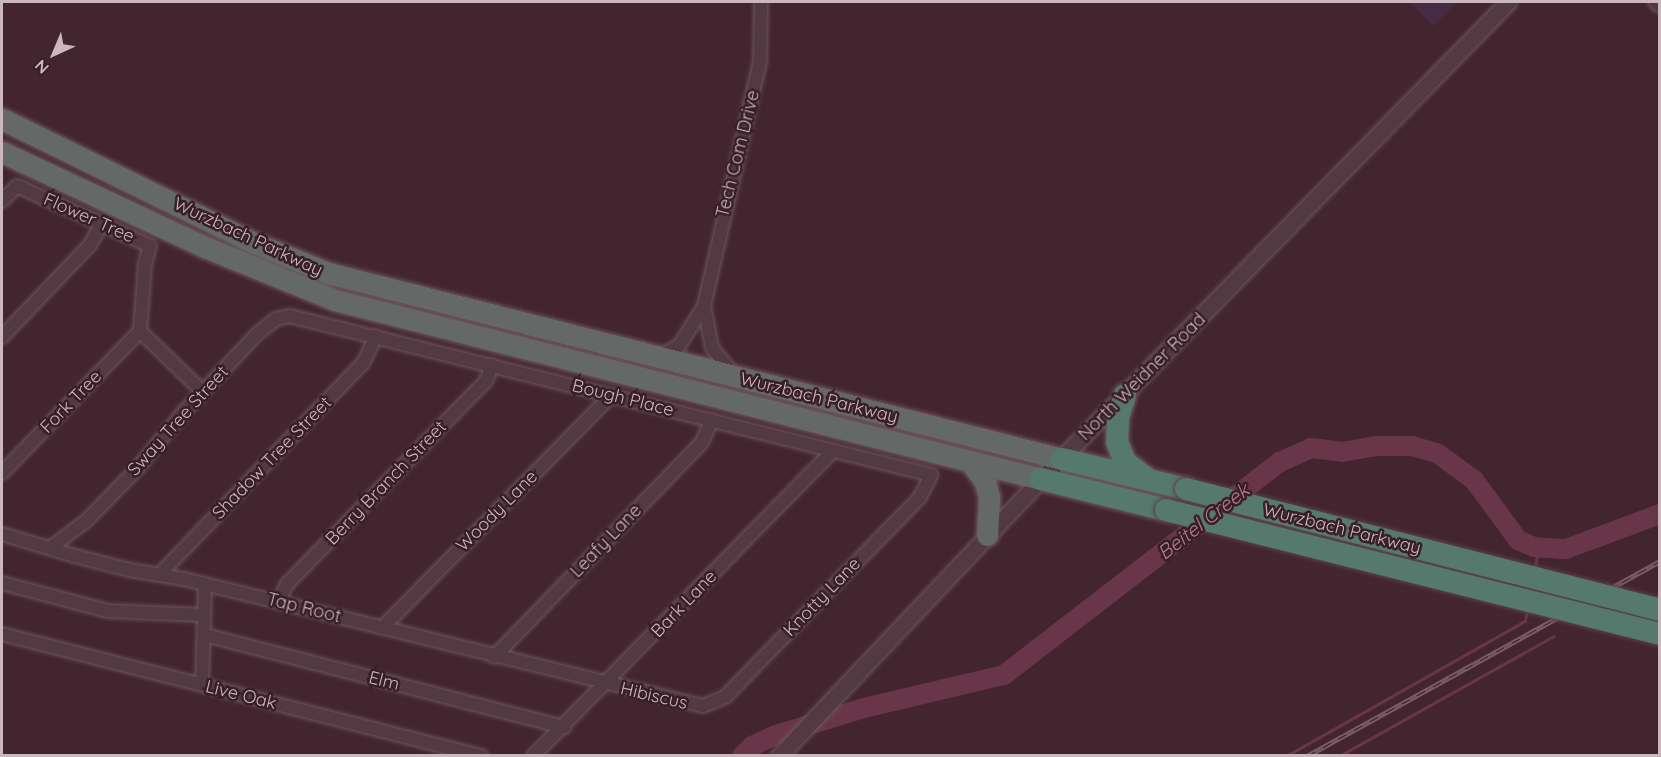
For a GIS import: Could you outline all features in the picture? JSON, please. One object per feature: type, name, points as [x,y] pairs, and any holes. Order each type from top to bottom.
[{"type":"highway","name":"Wurzbach Parkway","points":[[2,119],[254,243],[327,273],[1659,609]]},
{"type":"highway","name":"Wurzbach Parkway","points":[[2,152],[205,247],[335,300],[1659,634]]},
{"type":"highway","points":[[1125,395],[1118,418],[1116,442],[1125,462],[1149,479]]},
{"type":"highway","points":[[970,461],[985,482],[990,497],[987,535]]},
{"type":"street","name":"Tech Com Drive","points":[[658,357],[679,346],[704,306],[760,61],[761,2]]},
{"type":"street","name":"North Weidner Road","points":[[782,752],[1041,479],[1508,2]]},
{"type":"street","points":[[1654,2],[1659,6]]},
{"type":"street","name":"Flower Tree","points":[[2,201],[16,187],[150,246],[145,264],[140,331]]},
{"type":"street","points":[[2,337],[90,245],[102,224]]},
{"type":"street","name":"Tech Com Drive","points":[[704,306],[712,348],[738,377]]},
{"type":"street","name":"Sway Tree Street","points":[[50,548],[86,521],[136,470],[203,392],[276,319],[290,316],[314,321]]},
{"type":"street","name":"Bough Place","points":[[314,321],[931,475]]},
{"type":"street","points":[[140,331],[203,392]]},
{"type":"street","name":"Fork Tree","points":[[2,473],[140,331]]},
{"type":"street","name":"Shadow Tree Street","points":[[159,575],[363,363],[376,336]]},
{"type":"street","name":"Berry Branch Street","points":[[278,602],[287,584],[486,381],[492,365]]},
{"type":"street","name":"Woody Lane","points":[[382,628],[612,395]]},
{"type":"street","name":"Leafy Lane","points":[[494,657],[702,442],[712,420]]},
{"type":"street","name":"Bark Lane","points":[[533,756],[606,685],[833,451]]},
{"type":"street","name":"Knotty Lane","points":[[703,706],[725,697],[920,496],[931,475]]},
{"type":"street","name":"Tap Root","points":[[2,534],[50,548],[205,584],[606,685]]},
{"type":"street","points":[[2,583],[108,610],[203,615]]},
{"type":"street","points":[[202,685],[205,584]]},
{"type":"street","name":"Live Oak","points":[[2,634],[482,756]]},
{"type":"street","name":"Elm","points":[[204,635],[564,727]]},
{"type":"street","name":"Hibiscus","points":[[606,685],[703,706]]},
{"type":"shaded area","points":[[1409,2],[1457,2],[1433,26]]},
{"type":"waterway","name":"Beitel Creek","points":[[742,756],[752,746],[776,735],[864,708],[1004,675],[1280,462],[1311,448],[1342,452],[1375,446],[1412,446],[1437,453],[1474,480],[1518,540],[1534,547],[1566,549],[1660,514]]},
{"type":"waterway","points":[[1534,570],[1539,547]]},
{"type":"waterway","points":[[1286,756],[1525,621],[1527,609]]},
{"type":"waterway","points":[[1339,756],[1554,636]]},
{"type":"railway","points":[[1307,756],[1660,561]]}]
